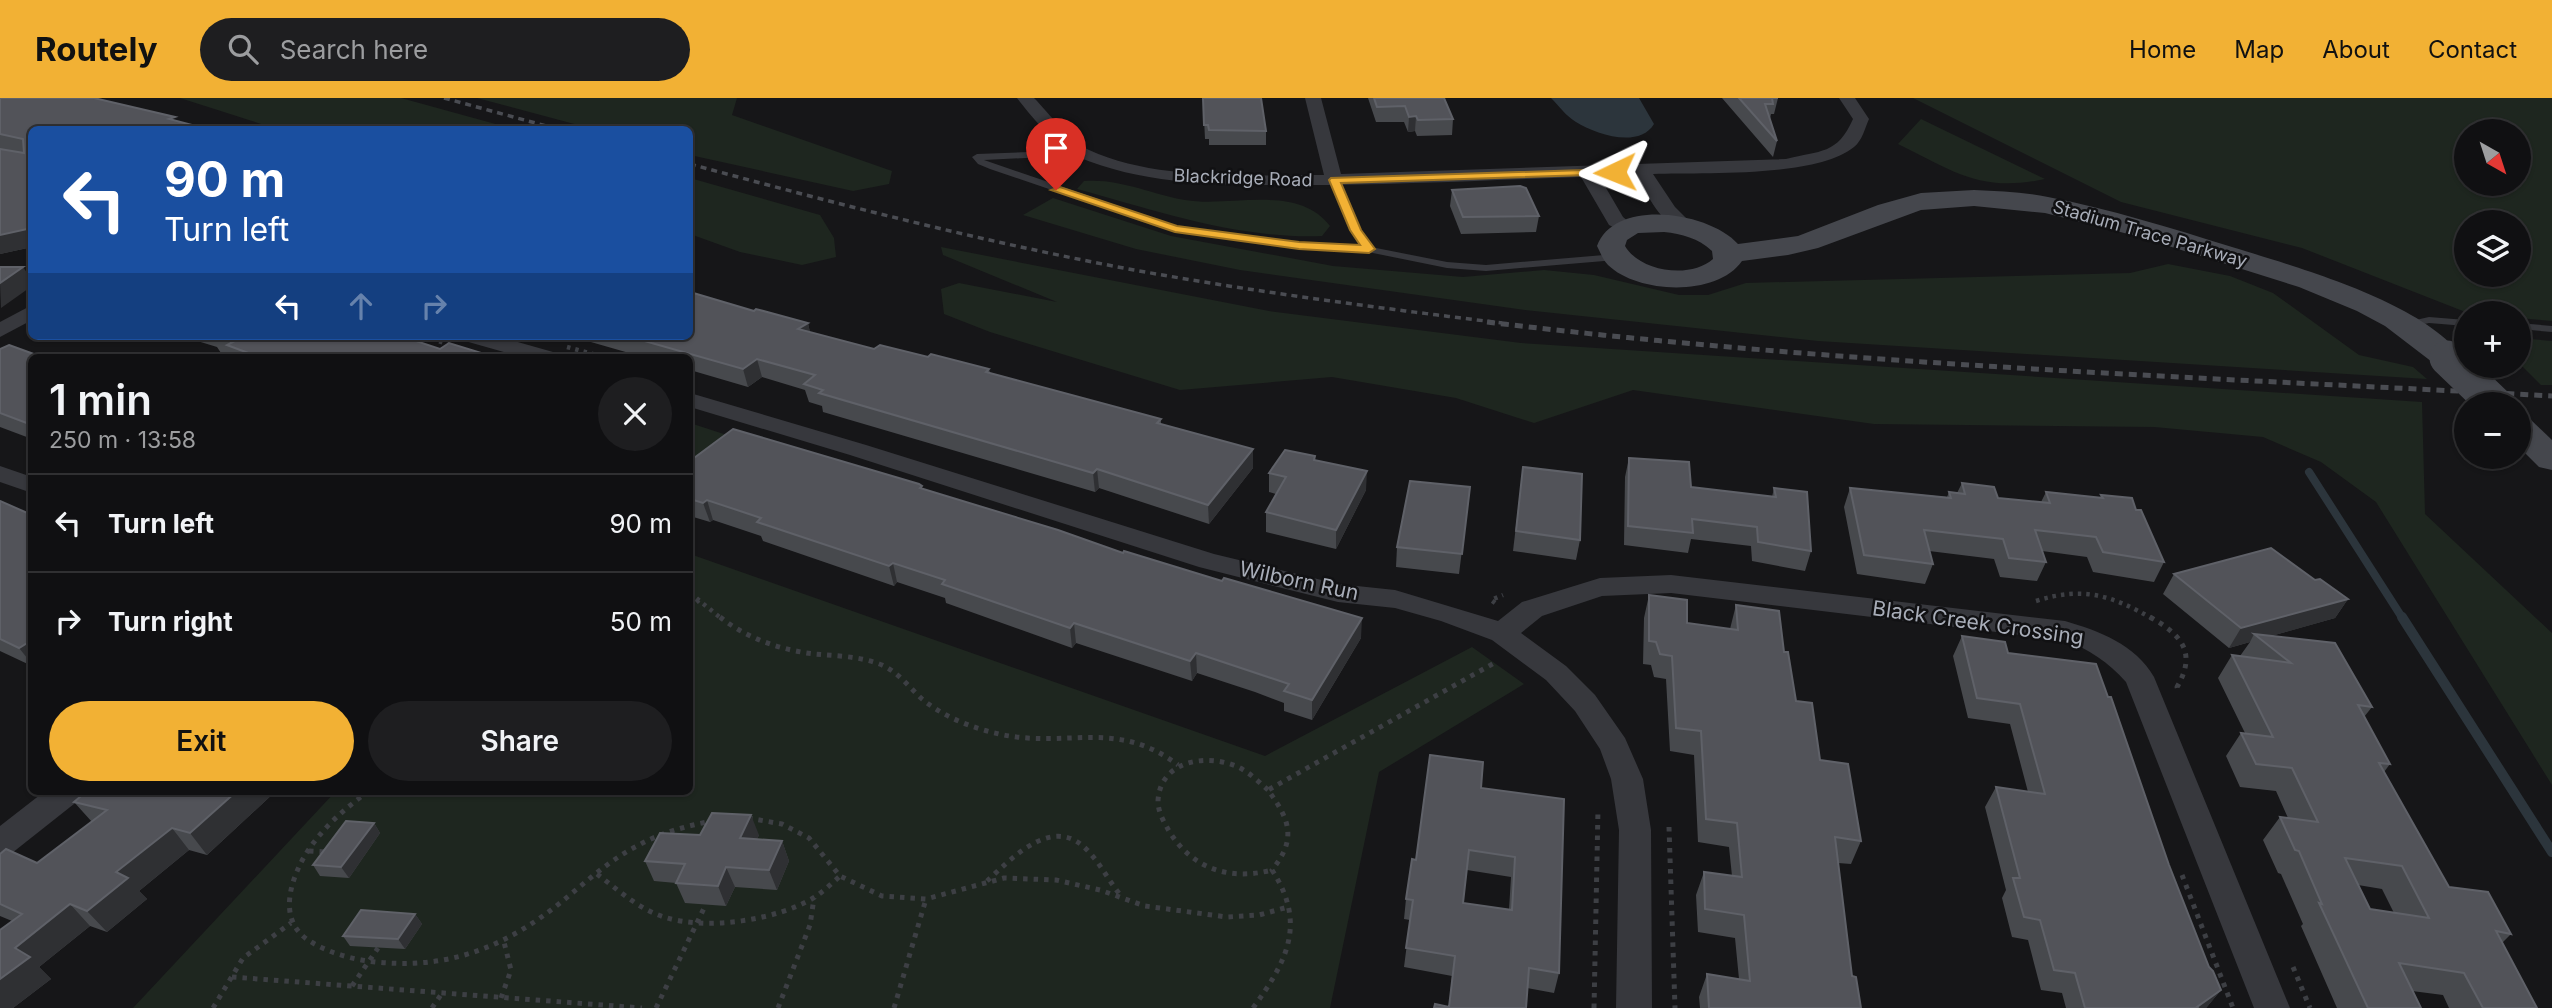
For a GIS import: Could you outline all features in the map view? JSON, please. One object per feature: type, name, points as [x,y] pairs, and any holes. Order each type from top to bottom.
[{"type":"street","name":"Blackridge Road","points":[[1025,98],[1081,153],[1139,171],[1184,178],[1334,180],[1642,171],[1672,182],[1786,164],[1836,152],[1851,142],[1861,119],[1847,98]]},
{"type":"street","points":[[1313,98],[1334,180]]},
{"type":"street","points":[[1642,171],[1668,211],[1692,228],[1720,241],[1729,254],[1724,267],[1716,272],[1692,278],[1647,274],[1616,257],[1611,246],[1612,240],[1627,228],[1654,223],[1692,228]]},
{"type":"street","points":[[1588,173],[1616,221],[1627,228]]},
{"type":"street","points":[[1672,182],[1692,228]]},
{"type":"street","name":"Stadium Trace Parkway","points":[[1729,254],[1787,247],[1810,241],[1909,204],[1938,199],[1974,198],[2019,202],[2090,214],[2283,273],[2365,303],[2406,324],[2482,392]]},
{"type":"street","points":[[0,331],[28,314]]},
{"type":"street","points":[[467,342],[529,354]]},
{"type":"street","name":"Wilborn Run","points":[[693,401],[1208,561],[1338,593],[1395,599],[1450,614],[1506,624],[1585,703],[1614,746],[1627,779],[1634,830],[1634,1008]]},
{"type":"street","points":[[2531,439],[2552,459]]},
{"type":"street","points":[[0,473],[28,484]]},
{"type":"street","name":"Black Creek Crossing","points":[[1506,624],[1545,604],[1600,587],[1671,584],[2065,631],[2099,641],[2120,656],[2139,677],[2272,1008]]},
{"type":"street","points":[[0,844],[63,795]]},
{"type":"lane","points":[[1081,153],[977,158],[993,167],[1175,229],[1299,245],[1369,249],[1447,265],[1486,268],[1616,257]]},
{"type":"lane","points":[[1334,180],[1355,230],[1369,249]]},
{"type":"lane","points":[[2406,324],[2429,320],[2454,322]]},
{"type":"lane","points":[[2531,327],[2552,329]]},
{"type":"path","points":[[2026,607],[2076,591],[2112,598],[2152,617],[2173,634],[2185,649],[2190,667],[2177,687],[2179,701]]},
{"type":"path","points":[[693,595],[735,628],[767,642],[817,656],[852,658],[883,666],[897,674],[925,701],[949,717],[981,729],[1016,737],[1051,739],[1119,736],[1141,740],[1164,752],[1178,765]]},
{"type":"path","points":[[693,605],[700,599]]},
{"type":"path","points":[[1268,790],[1500,660],[1506,624]]},
{"type":"path","points":[[1204,759],[1218,760],[1249,773],[1268,790],[1288,822],[1288,845],[1282,859],[1272,870],[1241,877],[1213,871],[1192,859],[1174,840],[1161,816],[1158,800],[1167,776],[1178,765],[1204,759]]},
{"type":"path","points":[[364,795],[330,823],[309,851],[295,875],[289,898],[291,923],[308,940],[335,954],[369,962],[433,962],[477,952],[503,942],[537,920],[615,859],[662,834],[687,825],[721,820]]},
{"type":"path","points":[[1594,1008],[1597,803]]},
{"type":"path","points":[[747,818],[782,824],[809,838],[840,877],[882,897],[926,899],[1004,878],[1056,880],[1100,890],[1145,906],[1227,918],[1259,915],[1288,907]]},
{"type":"path","points":[[1667,819],[1675,1008]]},
{"type":"path","points":[[985,883],[1024,846],[1041,838],[1058,835],[1078,841],[1089,851],[1105,878],[1123,898]]},
{"type":"path","points":[[309,851],[337,853]]},
{"type":"path","points":[[2180,868],[2232,1008]]},
{"type":"path","points":[[1253,1008],[1276,974],[1289,947],[1288,907],[1283,885],[1272,870]]},
{"type":"path","points":[[597,874],[642,907],[667,918],[697,921],[743,921],[814,898],[840,877]]},
{"type":"path","points":[[778,1008],[810,925],[814,898]]},
{"type":"path","points":[[894,1008],[926,899]]},
{"type":"path","points":[[656,1008],[706,904]]},
{"type":"path","points":[[213,1008],[243,958],[291,923]]},
{"type":"path","points":[[501,998],[511,980],[513,966],[503,942]]},
{"type":"path","points":[[352,986],[378,948]]},
{"type":"path","points":[[2288,957],[2310,1008]]},
{"type":"path","points":[[232,977],[642,1008]]},
{"type":"path","points":[[432,1008],[442,993]]},
{"type":"shaded area","points":[[180,98],[401,98],[503,126],[268,126]]},
{"type":"shaded area","points":[[477,98],[737,98],[732,115],[892,171],[889,184],[853,191],[693,156],[693,126],[582,126]]},
{"type":"shaded area","points":[[1551,98],[1639,98],[1654,124],[1647,132],[1638,136],[1616,137],[1594,131],[1572,120]]},
{"type":"shaded area","points":[[1913,98],[2552,98],[2552,321],[2531,319],[2531,301],[2454,301],[2454,308],[2302,248],[2121,202]]},
{"type":"shaded area","points":[[1921,119],[2045,179],[2003,183],[1968,177],[1898,144]]},
{"type":"shaded area","points":[[693,179],[820,215],[834,238],[836,257],[802,265],[740,252],[693,235]]},
{"type":"shaded area","points":[[1084,181],[1122,184],[1203,202],[1282,201],[1300,205],[1316,213],[1330,226],[1322,236],[1290,236],[1228,228],[1077,189]]},
{"type":"shaded area","points":[[1053,198],[1171,236],[1333,266],[1463,277],[1544,270],[1594,275],[1679,295],[1708,295],[1746,283],[2130,273],[2168,264],[2230,276],[2273,293],[2359,355],[2413,367],[2427,379],[1818,341],[1525,310],[1240,270],[1136,249],[1023,215]]},
{"type":"shaded area","points":[[941,247],[1269,311],[1521,343],[2422,402],[2425,514],[2552,633],[2552,785],[2376,502],[2321,462],[2263,437],[2154,427],[1874,424],[1633,390],[1534,423],[1456,398],[1332,377],[1180,390],[990,332],[944,314],[941,289],[959,283],[1057,302],[943,255]]},
{"type":"shaded area","points":[[2531,339],[2552,341],[2552,385],[2541,385],[2531,375]]},
{"type":"shaded area","points":[[693,424],[733,437],[693,469]]},
{"type":"shaded area","points":[[693,555],[1265,756],[1472,647],[1524,684],[1379,772],[1330,1008],[133,1008],[332,795],[693,795]]},
{"type":"building","points":[[0,98],[94,98],[175,117],[169,119],[196,126],[28,126],[28,229],[0,235],[0,149],[24,153],[23,139],[0,134]]},
{"type":"building","points":[[1203,98],[1261,98],[1266,131],[1209,130],[1208,125],[1204,125]]},
{"type":"building","points":[[1374,98],[1444,98],[1453,119],[1418,120],[1416,116],[1409,117],[1405,106],[1377,107]]},
{"type":"building","points":[[1739,98],[1772,98],[1773,104],[1765,104],[1777,141]]},
{"type":"building","points":[[1520,186],[1526,188],[1539,216],[1463,217],[1452,190]]},
{"type":"building","points":[[0,267],[23,267],[0,283]]},
{"type":"building","points":[[693,293],[808,323],[798,329],[874,349],[880,345],[928,357],[931,354],[989,369],[986,372],[1161,419],[1157,423],[1253,449],[1208,505],[1097,469],[1093,473],[819,393],[823,390],[804,384],[815,375],[757,359],[743,369],[641,340],[693,340]]},
{"type":"building","points":[[226,340],[413,340],[440,349],[449,343],[485,354],[251,354],[227,345],[233,342]]},
{"type":"building","points":[[9,345],[34,354],[28,354],[28,424],[0,413],[0,349]]},
{"type":"building","points":[[733,429],[919,484],[922,486],[920,488],[1123,553],[1124,551],[1222,581],[1224,578],[1362,618],[1312,700],[1284,691],[1289,684],[1196,653],[1190,661],[1074,623],[1070,628],[942,584],[945,580],[893,563],[889,566],[757,522],[761,518],[707,500],[703,503],[693,500],[693,459]]},
{"type":"building","points":[[1285,450],[1315,456],[1314,460],[1367,471],[1336,530],[1266,512],[1286,477],[1269,473]]},
{"type":"building","points":[[1629,458],[1689,462],[1691,487],[1776,497],[1774,488],[1807,492],[1811,551],[1758,542],[1757,527],[1692,519],[1693,533],[1628,526]]},
{"type":"building","points":[[1523,467],[1582,474],[1580,540],[1516,531]]},
{"type":"building","points":[[1410,481],[1470,487],[1462,554],[1397,547]]},
{"type":"building","points":[[1962,483],[1994,487],[1998,498],[2050,503],[2046,492],[2132,498],[2136,510],[2141,510],[2164,562],[2103,552],[2096,537],[2035,530],[2046,562],[2009,558],[2003,539],[1924,530],[1933,564],[1864,555],[1850,488],[1951,498],[1949,492],[1965,494]]},
{"type":"building","points":[[0,501],[28,513],[28,642],[19,648],[0,639]]},
{"type":"building","points":[[2271,548],[2315,580],[2320,579],[2348,599],[2241,628],[2174,574]]},
{"type":"building","points":[[1649,595],[1687,600],[1687,623],[1738,630],[1736,605],[1779,611],[1784,652],[1788,652],[1796,701],[1812,703],[1820,760],[1848,764],[1861,841],[1835,837],[1852,976],[1856,977],[1861,1008],[1709,1008],[1707,974],[1750,981],[1744,915],[1705,909],[1704,872],[1742,877],[1737,823],[1706,819],[1701,731],[1676,728],[1672,656],[1660,654],[1656,642],[1649,641]]},
{"type":"building","points":[[2254,634],[2335,643],[2372,707],[2358,705],[2390,764],[2379,763],[2449,887],[2488,892],[2511,934],[2496,931],[2537,1008],[2483,1008],[2464,973],[2399,963],[2421,1008],[2368,1008],[2319,903],[2322,904],[2299,851],[2295,850],[2280,817],[2318,822],[2292,768],[2256,764],[2241,733],[2273,737],[2232,655],[2291,663]],"holes":[[[2345,858],[2402,866],[2429,918],[2370,909]]]},
{"type":"building","points":[[1962,636],[2005,642],[2008,653],[2096,664],[2108,697],[2111,697],[2169,865],[2209,967],[2221,990],[2198,1008],[2085,1008],[2075,973],[2054,970],[2040,920],[2024,917],[2013,878],[2020,878],[1996,787],[2045,794],[2020,704],[1977,698]]},
{"type":"building","points":[[1430,755],[1483,762],[1481,788],[1564,799],[1559,973],[1529,968],[1526,1008],[1434,1008],[1435,1004],[1449,1007],[1455,956],[1406,948],[1413,900],[1406,899],[1412,859],[1416,860]],"holes":[[[1469,850],[1515,857],[1512,910],[1463,903]]]},
{"type":"building","points":[[82,795],[233,795],[190,833],[172,828],[116,872],[128,878],[87,911],[70,904],[15,948],[30,957],[0,979],[0,930],[22,914],[0,904],[0,854],[6,849],[37,863],[107,810],[74,802]]},
{"type":"building","points":[[712,813],[751,815],[740,838],[782,841],[769,870],[726,867],[718,886],[676,883],[685,864],[645,861],[660,833],[700,835]]},
{"type":"building","points":[[346,821],[374,823],[341,867],[313,865]]},
{"type":"building","points":[[361,910],[415,914],[398,939],[343,936]]},
{"type":"waterway","points":[[2309,472],[2403,619]]},
{"type":"waterway","points":[[2402,617],[2552,852]]},
{"type":"railway","points":[[444,98],[546,126]]},
{"type":"railway","points":[[693,165],[911,222],[1078,259],[1272,292],[1502,323]]},
{"type":"railway","points":[[1487,322],[1620,337],[1885,359],[2152,376],[2552,396]]},
{"type":"route","points":[[1056,190],[1175,229],[1299,245],[1369,249],[1355,230],[1334,180],[1615,172]]}]
